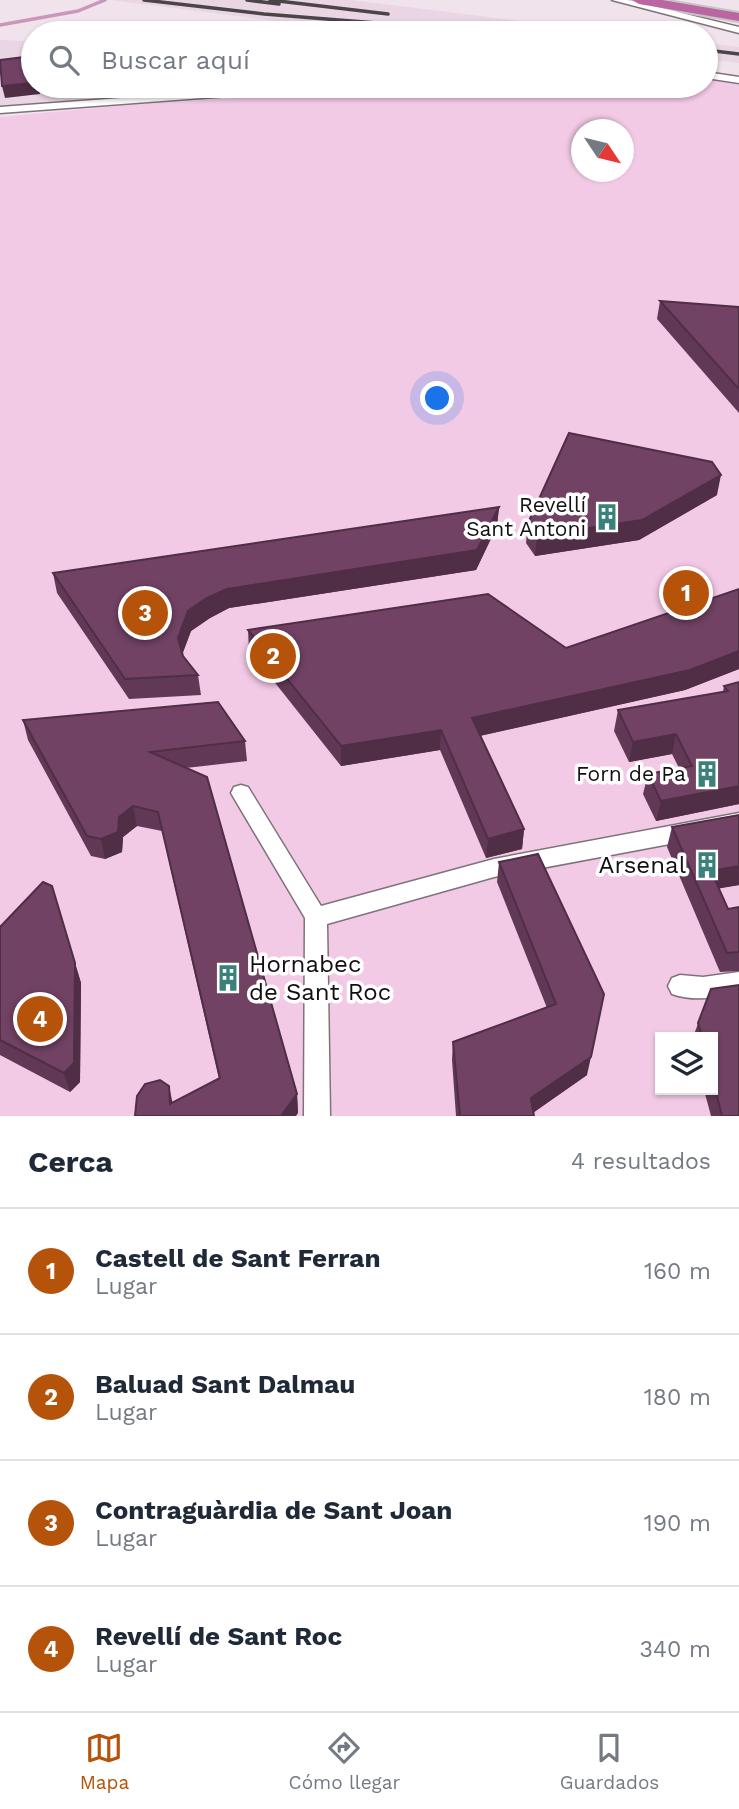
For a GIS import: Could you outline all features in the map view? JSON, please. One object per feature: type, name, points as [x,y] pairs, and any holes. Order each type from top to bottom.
[{"type":"highway","points":[[639,0],[739,17]]},
{"type":"highway","points":[[686,0],[739,9]]},
{"type":"street","points":[[617,0],[702,21]]},
{"type":"street","points":[[718,25],[739,30]]},
{"type":"street","points":[[718,77],[739,80]]},
{"type":"street","points":[[0,110],[162,98]]},
{"type":"street","points":[[241,793],[316,917],[317,1116]]},
{"type":"street","points":[[316,917],[494,869],[739,822]]},
{"type":"street","points":[[680,986],[703,988],[739,983]]},
{"type":"shaded area","points":[[111,0],[351,0],[521,21],[276,21]]},
{"type":"shaded area","points":[[0,40],[21,41],[21,98],[99,98],[0,106]]},
{"type":"shaded area","points":[[718,44],[739,47],[739,63],[718,60]]},
{"type":"shaded area","points":[[718,81],[739,85],[739,1116],[0,1116],[0,117],[235,98],[718,98]]},
{"type":"building","points":[[21,57],[21,84],[2,86],[0,60]]},
{"type":"building","points":[[660,301],[739,307],[739,389]]},
{"type":"building","name":"Revellí Sant Antoni","points":[[569,433],[712,462],[721,475],[642,520],[537,536],[528,523]]},
{"type":"building","points":[[499,507],[477,550],[227,589],[207,598],[188,611],[178,638],[183,656],[198,675],[125,679],[53,573]]},
{"type":"building","points":[[739,589],[739,651],[690,670],[472,718],[524,829],[488,839],[441,730],[341,746],[248,630],[488,594],[566,648]]},
{"type":"building","points":[[739,682],[739,786],[661,801],[648,774],[692,766],[676,734],[633,742],[618,710],[728,691],[724,686]]},
{"type":"building","name":"Hornabec de Sant Roc","points":[[218,702],[245,741],[150,752],[207,777],[297,1094],[281,1116],[135,1116],[137,1096],[145,1084],[160,1080],[169,1086],[170,1104],[220,1078],[158,812],[133,806],[119,817],[118,832],[101,839],[87,836],[23,720]]},
{"type":"building","points":[[739,815],[739,866],[711,871],[728,909],[739,907],[739,952],[727,953],[672,827]]},
{"type":"building","points":[[538,854],[604,994],[591,1057],[531,1098],[534,1116],[460,1116],[453,1042],[556,1004],[499,862]]},
{"type":"building","points":[[43,882],[52,886],[75,963],[74,1063],[64,1073],[0,1040],[0,927]]},
{"type":"building","points":[[739,985],[739,1116],[722,1116],[717,1095],[718,1032],[701,1032],[698,1023],[711,989]]},
{"type":"waterway","points":[[22,21],[78,11],[105,0]]},
{"type":"waterway","points":[[0,25],[21,21]]},
{"type":"railway","points":[[144,0],[351,21]]},
{"type":"railway","points":[[247,0],[279,4]]},
{"type":"railway","points":[[270,0],[388,14]]},
{"type":"railway","points":[[718,51],[739,54]]},
{"type":"place","name":"Revellí Sant Antoni","points":[[607,517]]},
{"type":"place","name":"Castell de Sant Ferran","points":[[686,593]]},
{"type":"place","name":"Contraguàrdia de Sant Joan","points":[[145,613]]},
{"type":"place","name":"Baluad Sant Dalmau","points":[[273,656]]},
{"type":"place","name":"Forn de Pa","points":[[707,774]]},
{"type":"place","name":"Arsenal","points":[[707,865]]},
{"type":"place","name":"Hornabec de Sant Roc","points":[[228,978]]},
{"type":"place","name":"Revellí de Sant Roc","points":[[40,1019]]}]
